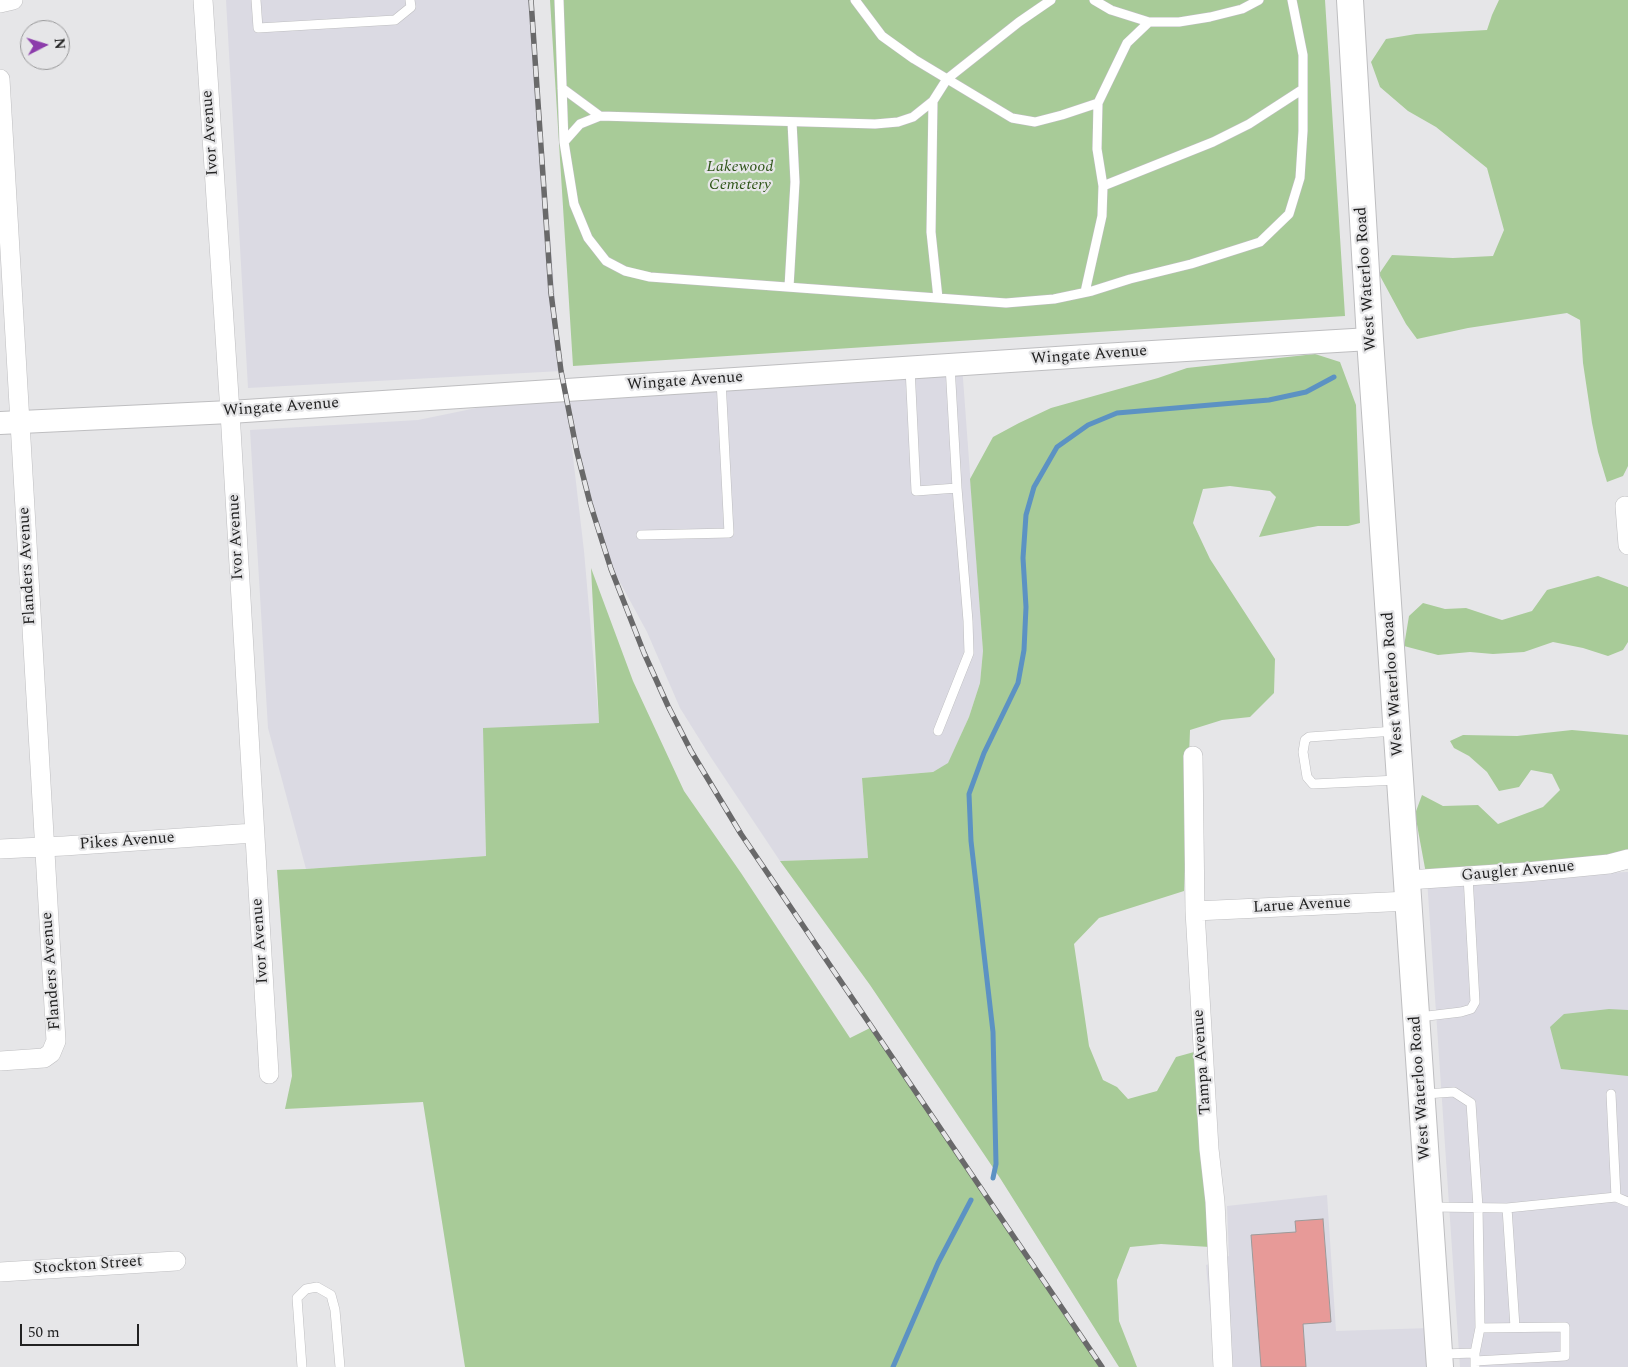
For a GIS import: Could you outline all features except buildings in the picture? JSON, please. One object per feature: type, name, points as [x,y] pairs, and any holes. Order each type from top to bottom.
[{"type":"main road","name":"West Waterloo Road","points":[[1350,0],[1370,339],[1440,1361]]},
{"type":"street","points":[[0,3],[12,0]]},
{"type":"street","name":"Ivor Avenue","points":[[203,0],[230,412],[269,1074]]},
{"type":"street","name":"Flanders Avenue","points":[[0,79],[10,423],[44,847],[56,1034],[54,1048],[44,1058],[0,1061]]},
{"type":"street","name":"Wingate Avenue","points":[[10,423],[230,412],[1370,339]]},
{"type":"street","points":[[1625,506],[1628,545]]},
{"type":"street","name":"Tampa Avenue","points":[[1193,756],[1194,911],[1209,1149],[1216,1202],[1224,1367]]},
{"type":"street","name":"Pikes Avenue","points":[[0,849],[254,833]]},
{"type":"street","name":"Gaugler Avenue","points":[[1409,891],[1468,876],[1600,864],[1628,859]]},
{"type":"street","name":"Larue Avenue","points":[[1194,911],[1409,891]]},
{"type":"street","name":"Stockton Street","points":[[0,1272],[176,1261]]},
{"type":"lane","points":[[256,0],[258,28],[395,20],[411,7],[410,0]]},
{"type":"lane","points":[[559,0],[564,142],[574,204],[588,238],[606,261],[625,271],[650,277],[1006,303],[1054,299],[1191,264],[1260,242],[1289,214],[1300,178],[1303,89],[1303,56],[1292,0]]},
{"type":"lane","points":[[856,0],[882,36],[914,59],[1012,118],[1035,122],[1098,103]]},
{"type":"lane","points":[[564,142],[580,124],[600,116],[875,124],[898,122],[913,117],[933,101],[947,79],[1019,22],[1051,0]]},
{"type":"lane","points":[[1094,0],[1111,10],[1149,22],[1179,22],[1210,17],[1242,9],[1259,0]]},
{"type":"lane","points":[[1085,292],[1102,216],[1103,186],[1096,149],[1098,103],[1127,43],[1149,22]]},
{"type":"lane","points":[[562,88],[600,116]]},
{"type":"lane","points":[[1103,186],[1213,142],[1249,124],[1303,89]]},
{"type":"lane","points":[[933,101],[932,232],[938,298]]},
{"type":"lane","points":[[788,287],[795,182],[792,122]]},
{"type":"lane","points":[[938,731],[969,653],[950,365]]},
{"type":"lane","points":[[910,368],[916,490],[957,488]]},
{"type":"lane","points":[[642,536],[729,533],[721,380]]},
{"type":"lane","points":[[1398,731],[1309,736],[1305,740],[1303,752],[1307,777],[1313,784],[1401,780]]},
{"type":"lane","points":[[1417,1017],[1471,1010],[1475,1002],[1468,876]]},
{"type":"lane","points":[[1422,1094],[1454,1092],[1471,1103],[1478,1207],[1480,1328],[1475,1360]]},
{"type":"lane","points":[[1611,1094],[1616,1197]]},
{"type":"lane","points":[[1429,1207],[1507,1208],[1616,1197],[1628,1202]]},
{"type":"lane","points":[[1507,1208],[1514,1327]]},
{"type":"lane","points":[[302,1367],[297,1298],[306,1289],[317,1286],[331,1295],[335,1310],[340,1367]]},
{"type":"lane","points":[[1440,1361],[1565,1356],[1564,1327],[1480,1328]]},
{"type":"shaded area","points":[[226,0],[531,0],[561,371],[248,388]]},
{"type":"shaded area","points":[[962,365],[983,651],[980,683],[969,717],[948,764],[933,772],[862,778],[868,858],[780,861],[710,756],[680,708],[647,632],[609,562],[586,486],[566,397],[584,551],[599,723],[484,729],[486,856],[306,869],[268,728],[250,430],[418,420],[564,390]]},
{"type":"shaded area","points":[[1628,872],[1628,1367],[1460,1367],[1427,879]]},
{"type":"shaded area","points":[[1327,1195],[1336,1331],[1430,1328],[1433,1367],[1215,1367],[1206,1265],[1229,1256],[1227,1206]]},
{"type":"green space","name":"Lakewood Cemetery","points":[[550,0],[1325,0],[1345,316],[573,366]]},
{"type":"green space","points":[[1499,0],[1628,0],[1628,466],[1623,476],[1607,482],[1592,423],[1583,363],[1580,320],[1567,313],[1468,328],[1417,339],[1406,324],[1379,274],[1392,255],[1453,258],[1493,256],[1504,230],[1487,168],[1436,127],[1408,111],[1380,87],[1371,62],[1386,39],[1416,34],[1487,30]]},
{"type":"green space","points":[[1315,354],[1340,362],[1356,405],[1360,523],[1348,526],[1318,526],[1259,537],[1276,497],[1270,491],[1230,486],[1203,489],[1193,523],[1210,559],[1275,659],[1274,693],[1250,717],[1222,720],[1190,730],[1184,891],[1099,918],[1074,944],[1089,1046],[1103,1080],[1117,1087],[1128,1099],[1157,1091],[1176,1057],[1194,1052],[1210,1247],[1161,1244],[1130,1247],[1117,1280],[1119,1321],[1137,1367],[1119,1367],[1000,1178],[870,985],[780,861],[868,858],[862,778],[933,772],[948,763],[969,717],[980,683],[983,651],[970,479],[993,437],[1051,408],[1187,368]]},
{"type":"green space","points":[[591,568],[633,681],[684,791],[741,873],[850,1038],[872,1027],[1102,1367],[465,1367],[423,1102],[285,1109],[292,1076],[277,870],[486,856],[483,728],[599,723]]},
{"type":"green space","points":[[1598,576],[1628,587],[1628,642],[1623,650],[1608,656],[1583,648],[1553,642],[1524,652],[1493,654],[1470,652],[1438,655],[1404,646],[1409,616],[1423,603],[1445,609],[1466,608],[1502,620],[1532,611],[1547,590]]},
{"type":"green space","points":[[1572,730],[1628,735],[1628,859],[1427,879],[1415,814],[1422,795],[1443,806],[1478,805],[1498,824],[1543,807],[1560,790],[1552,774],[1531,770],[1519,787],[1499,791],[1487,772],[1469,756],[1454,748],[1450,741],[1463,735],[1517,736]]},
{"type":"green space","points":[[1609,1009],[1628,1010],[1628,1076],[1561,1069],[1550,1027],[1564,1014]]},
{"type":"waterway","points":[[993,1178],[996,1164],[993,1032],[971,841],[969,794],[984,753],[1018,683],[1024,650],[1026,607],[1023,558],[1026,515],[1034,487],[1057,447],[1088,425],[1117,413],[1269,400],[1306,392],[1334,377]]},
{"type":"waterway","points":[[893,1367],[938,1263],[971,1200]]},
{"type":"railway","points":[[531,0],[551,293],[561,371],[577,452],[590,503],[611,569],[644,653],[691,751],[741,834],[1102,1367]]}]
